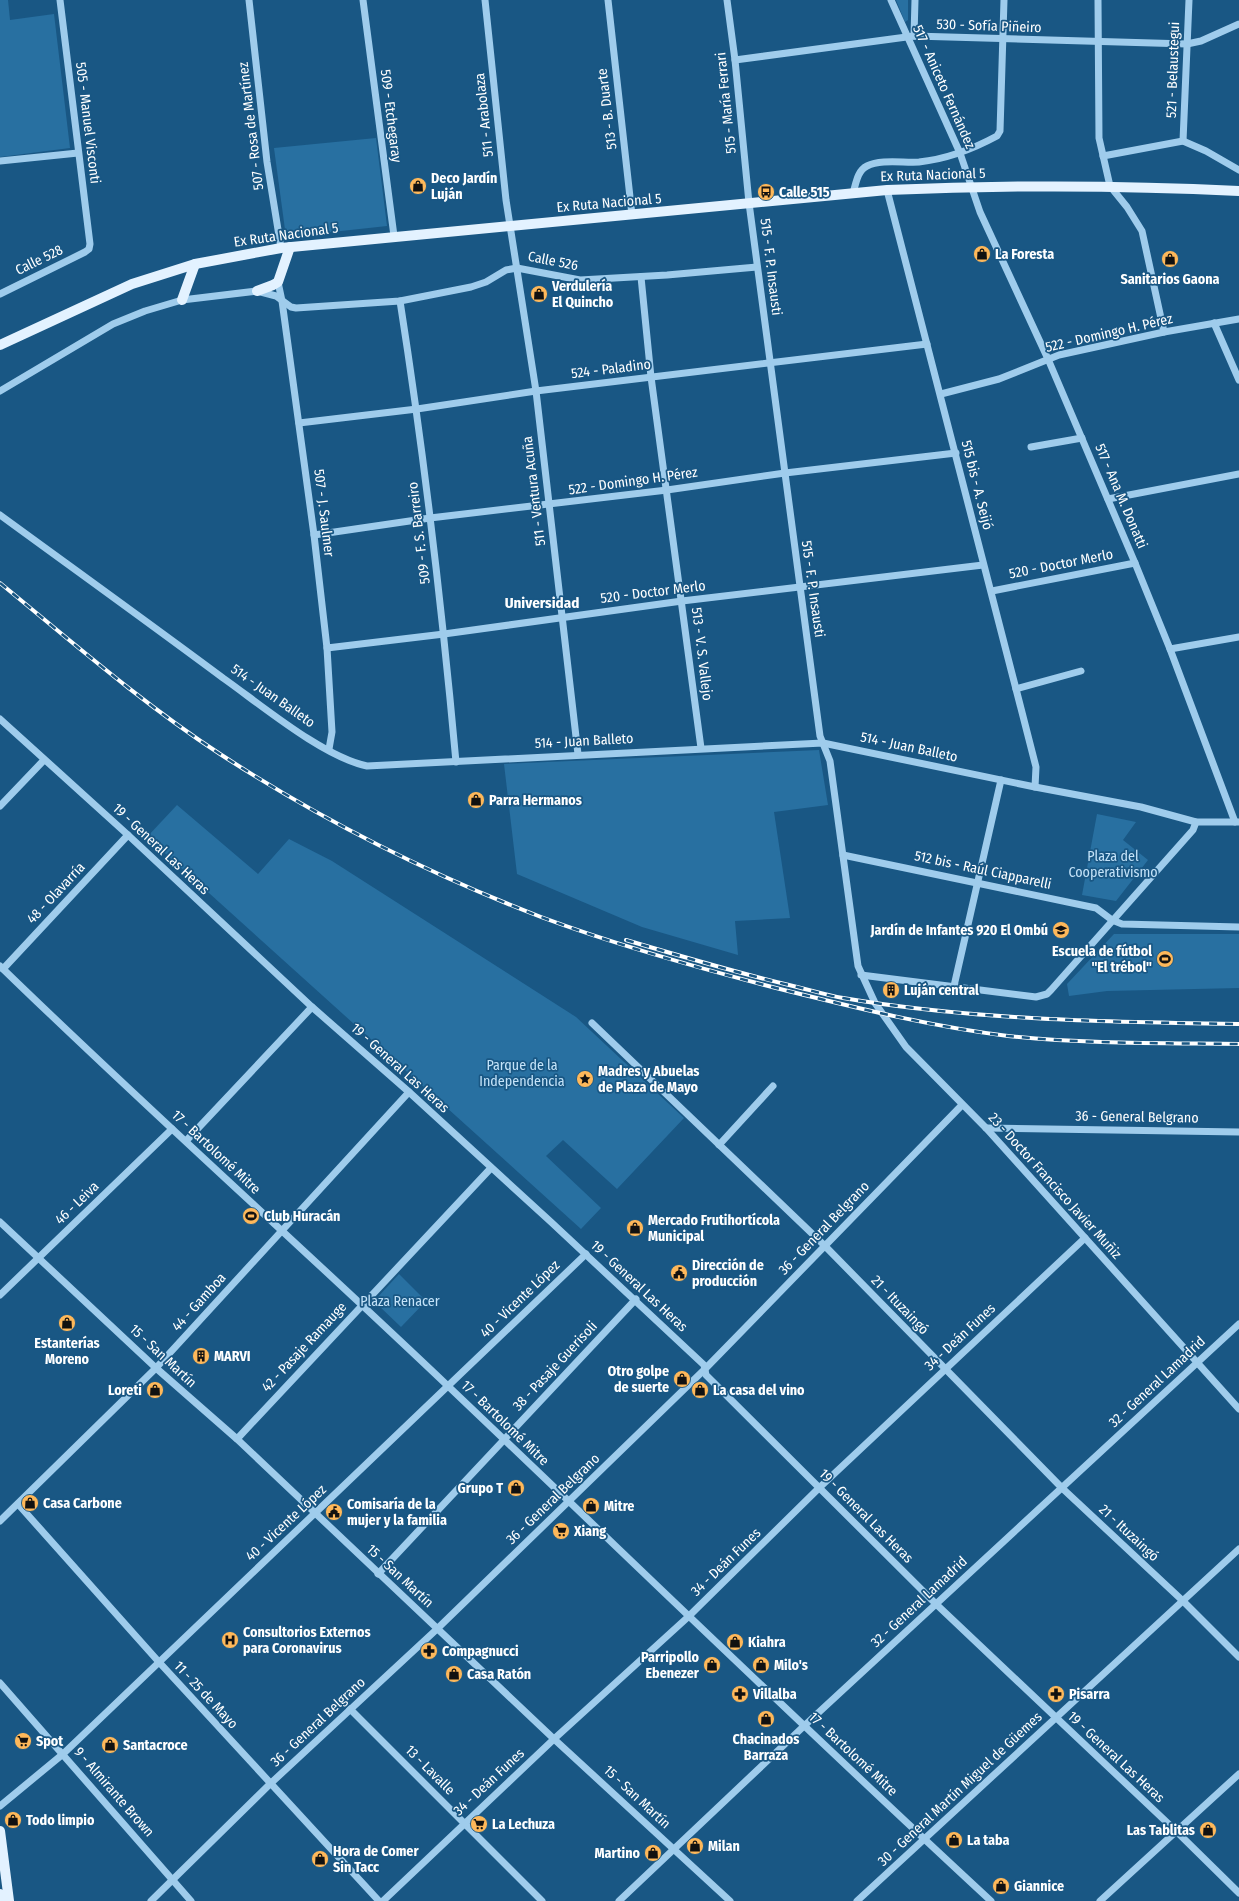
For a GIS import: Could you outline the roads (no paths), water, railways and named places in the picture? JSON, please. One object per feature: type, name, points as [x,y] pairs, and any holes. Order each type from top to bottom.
[{"type":"main road","name":"Ex Ruta Nacional 5","points":[[0,345],[132,284],[195,264],[285,248],[394,236],[632,215],[887,190],[970,186],[1110,186],[1239,191]]},
{"type":"main road","points":[[258,291],[273,286],[278,282],[285,248]]},
{"type":"main road","points":[[182,300],[195,264]]},
{"type":"main road","points":[[0,1831],[9,1901]]},
{"type":"main road","points":[[0,1894],[1,1901]]},
{"type":"street","name":"505 - Manuel Visconti","points":[[60,0],[90,244],[89,249]]},
{"type":"street","name":"507 - Rosa de Martínez","points":[[249,0],[268,162],[285,248]]},
{"type":"street","name":"509 - Etchegaray","points":[[364,0],[394,236]]},
{"type":"street","name":"511 - Arabolaza","points":[[485,0],[510,226]]},
{"type":"street","name":"513 - B. Duarte","points":[[608,0],[632,215]]},
{"type":"street","name":"515 - María Ferrari","points":[[727,0],[735,60],[749,203]]},
{"type":"street","name":"517 - Aniceto Fernández","points":[[891,0],[910,37],[960,153],[970,186]]},
{"type":"street","points":[[910,37],[915,0]]},
{"type":"street","points":[[853,193],[857,177],[867,166],[882,163],[930,160],[960,153],[997,136],[1000,131],[1004,0]]},
{"type":"street","points":[[1098,0],[1097,127],[1110,186],[1132,214],[1142,231],[1164,332]]},
{"type":"street","name":"521 - Belaustegui","points":[[1183,141],[1189,0]]},
{"type":"street","name":"530 - Sofía Piñeiro","points":[[735,60],[910,37],[1187,44],[1201,41],[1239,24]]},
{"type":"street","points":[[1103,156],[1183,141],[1206,151],[1239,170]]},
{"type":"street","points":[[0,161],[78,153]]},
{"type":"street","name":"517 - Ana M. Donatti","points":[[970,186],[1048,359],[1135,563],[1237,822]]},
{"type":"street","name":"515 bis - A. Seijó","points":[[887,190],[941,394],[983,565],[992,590],[1036,767],[1035,787]]},
{"type":"street","name":"515 - F. P. Insausti","points":[[749,203],[820,736],[830,761],[858,966],[861,975]]},
{"type":"street","name":"511 - Ventura Acuña","points":[[510,226],[536,391],[578,754]]},
{"type":"street","name":"Calle 528","points":[[0,294],[89,249]]},
{"type":"street","name":"Calle 526","points":[[258,291],[269,293],[296,308],[400,301],[471,287],[486,282],[506,270],[517,268],[526,268],[580,280],[641,277],[757,267]]},
{"type":"street","name":"513 - V. S. Vallejo","points":[[641,277],[651,377],[701,748]]},
{"type":"street","name":"507 - J. Saulmer","points":[[278,282],[299,423],[327,648],[332,732],[329,750]]},
{"type":"street","points":[[0,392],[113,324],[145,311],[182,300],[258,291]]},
{"type":"street","name":"509 - F. S. Barreiro","points":[[400,301],[417,409],[444,634],[456,762]]},
{"type":"street","name":"522 - Domingo H. Pérez","points":[[941,394],[999,379],[1059,355],[1164,332],[1239,319]]},
{"type":"street","points":[[1214,323],[1239,380]]},
{"type":"street","name":"524 - Paladino","points":[[299,423],[417,409],[536,391],[927,344]]},
{"type":"street","points":[[1031,447],[1082,438]]},
{"type":"street","name":"522 - Domingo H. Pérez","points":[[314,536],[430,518],[548,505],[785,473],[956,453]]},
{"type":"street","points":[[1108,499],[1239,474]]},
{"type":"street","name":"514 - Juan Balleto","points":[[0,515],[277,717],[329,750],[350,761],[367,766],[578,754],[823,743],[1035,787],[1142,807],[1196,822],[1237,822]]},
{"type":"street","name":"520 - Doctor Merlo","points":[[992,590],[1135,563]]},
{"type":"street","name":"520 - Doctor Merlo","points":[[327,648],[444,634],[682,601],[983,565]]},
{"type":"street","points":[[1170,649],[1239,637]]},
{"type":"street","points":[[1016,689],[1081,671]]},
{"type":"street","name":"19 - General Las Heras","points":[[0,719],[128,835],[312,1007],[409,1092],[636,1300],[704,1365],[706,1375],[936,1604],[1176,1830],[1239,1893]]},
{"type":"street","points":[[0,806],[44,760]]},
{"type":"street","points":[[954,986],[1001,780]]},
{"type":"street","points":[[861,975],[1036,997],[1047,994],[1193,830],[1196,822]]},
{"type":"street","name":"48 - Olavarría","points":[[2,967],[128,835]]},
{"type":"street","name":"512 bis - Raúl Ciapparelli","points":[[843,855],[978,882],[1096,908],[1112,920],[1130,926],[1239,927]]},
{"type":"street","name":"17 - Bartolomé Mitre","points":[[2,967],[172,1129],[449,1387],[688,1617],[991,1901]]},
{"type":"street","name":"23 - Doctor Francisco Javier Muñiz","points":[[861,975],[875,1003],[903,1042],[962,1105],[986,1128],[1239,1409]]},
{"type":"street","points":[[186,1141],[312,1007]]},
{"type":"street","name":"21 - Ituzaingó","points":[[592,1023],[825,1246],[1062,1488],[1183,1601],[1239,1657]]},
{"type":"street","points":[[719,1145],[773,1086]]},
{"type":"street","name":"44 - Gamboa","points":[[0,1521],[156,1368],[409,1092]]},
{"type":"street","name":"36 - General Belgrano","points":[[151,1901],[270,1784],[437,1629],[705,1369],[962,1105]]},
{"type":"street","name":"36 - General Belgrano","points":[[986,1128],[1239,1132]]},
{"type":"street","name":"46 - Leiva","points":[[0,1295],[172,1129]]},
{"type":"street","name":"42 - Pasaje Ramauge","points":[[236,1439],[361,1304],[491,1168]]},
{"type":"street","name":"15 - San Martín","points":[[0,1222],[156,1368],[236,1439],[554,1739],[730,1901]]},
{"type":"street","name":"34 - Deán Funes","points":[[383,1901],[554,1739],[688,1617],[820,1488],[1085,1238]]},
{"type":"street","name":"40 - Vicente López","points":[[0,1806],[63,1754],[158,1662],[449,1387],[586,1254]]},
{"type":"street","name":"38 - Pasaje Guerisoli","points":[[378,1574],[636,1300]]},
{"type":"street","name":"32 - General Lamadrid","points":[[619,1901],[804,1726],[1239,1324]]},
{"type":"street","name":"11 - 25 de Mayo","points":[[18,1504],[158,1662],[378,1901]]},
{"type":"street","name":"30 - General Martín Miguel de Güemes","points":[[857,1901],[1239,1549]]},
{"type":"street","name":"9 - Almirante Brown","points":[[0,1683],[191,1901]]},
{"type":"street","name":"13 - Lavalle","points":[[350,1709],[542,1901]]},
{"type":"street","points":[[1100,1901],[1239,1774]]},
{"type":"railway","points":[[0,583],[135,693],[191,734],[258,778],[376,844],[458,883],[541,917],[633,948],[726,975],[870,1011],[925,1023],[1037,1039],[1123,1043],[1239,1044]]},
{"type":"railway","points":[[626,940],[727,969],[823,994],[892,1005],[941,1011],[1090,1021],[1239,1024]]},
{"type":"place","name":"Deco Jardín Luján","points":[[418,186]]},
{"type":"place","name":"Calle 515","points":[[766,192]]},
{"type":"place","name":"La Foresta","points":[[982,254]]},
{"type":"place","name":"Sanitarios Gaona","points":[[1170,259]]},
{"type":"place","name":"Verdulería El Quincho","points":[[539,294]]},
{"type":"place","name":"Parra Hermanos","points":[[476,800]]},
{"type":"place","name":"Jardín de Infantes 920 El Ombú","points":[[1061,930]]},
{"type":"place","name":"Escuela de fútbol \"El trébol\"","points":[[1165,959]]},
{"type":"place","name":"Luján central","points":[[891,990]]},
{"type":"place","name":"Madres y Abuelas de Plaza de Mayo","points":[[585,1079]]},
{"type":"place","name":"Club Huracán","points":[[251,1216]]},
{"type":"place","name":"Mercado Frutihortícola Municipal","points":[[635,1228]]},
{"type":"place","name":"Dirección de producción","points":[[679,1273]]},
{"type":"place","name":"Estanterías Moreno","points":[[67,1323]]},
{"type":"place","name":"MARVI","points":[[201,1356]]},
{"type":"place","name":"Otro golpe de suerte","points":[[682,1379]]},
{"type":"place","name":"Loreti","points":[[155,1390]]},
{"type":"place","name":"La casa del vino","points":[[700,1390]]},
{"type":"place","name":"Grupo T","points":[[516,1488]]},
{"type":"place","name":"Casa Carbone","points":[[30,1503]]},
{"type":"place","name":"Mitre","points":[[591,1506]]},
{"type":"place","name":"Comisaría de la mujer y la familia","points":[[334,1512]]},
{"type":"place","name":"Xiang","points":[[561,1531]]},
{"type":"place","name":"Consultorios Externos para Coronavirus","points":[[230,1640]]},
{"type":"place","name":"Kiahra","points":[[735,1642]]},
{"type":"place","name":"Compagnucci","points":[[429,1651]]},
{"type":"place","name":"Parripollo Ebenezer","points":[[712,1665]]},
{"type":"place","name":"Milo's","points":[[761,1665]]},
{"type":"place","name":"Casa Ratón","points":[[454,1674]]},
{"type":"place","name":"Villalba","points":[[740,1694]]},
{"type":"place","name":"Pisarra","points":[[1056,1694]]},
{"type":"place","name":"Chacinados Barraza","points":[[766,1719]]},
{"type":"place","name":"Spot","points":[[23,1741]]},
{"type":"place","name":"Santacroce","points":[[110,1745]]},
{"type":"place","name":"Todo limpio","points":[[13,1820]]},
{"type":"place","name":"La Lechuza","points":[[479,1824]]},
{"type":"place","name":"Las Tablitas","points":[[1208,1830]]},
{"type":"place","name":"La taba","points":[[954,1840]]},
{"type":"place","name":"Milan","points":[[695,1846]]},
{"type":"place","name":"Martino","points":[[653,1853]]},
{"type":"place","name":"Hora de Comer Sin Tacc","points":[[320,1859]]},
{"type":"place","name":"Giannice","points":[[1001,1886]]},
{"type":"district","name":"Universidad","points":[[542,603]]},
{"type":"park label","name":"Plaza del Cooperativismo","points":[[1113,864]]},
{"type":"park label","name":"Parque de la Independencia","points":[[522,1074]]},
{"type":"park label","name":"Plaza Renacer","points":[[400,1301]]}]
